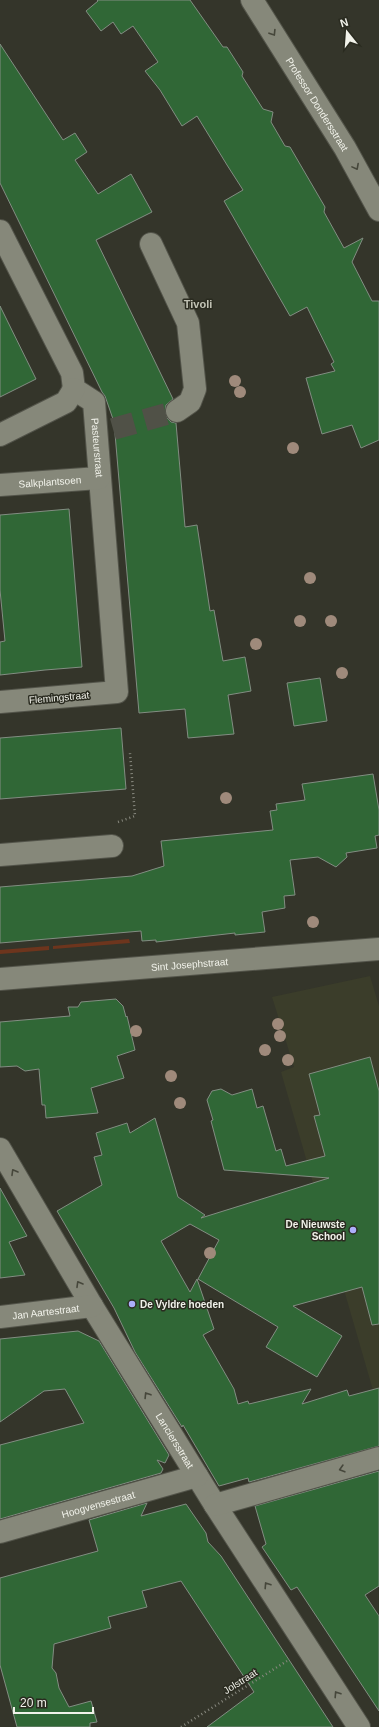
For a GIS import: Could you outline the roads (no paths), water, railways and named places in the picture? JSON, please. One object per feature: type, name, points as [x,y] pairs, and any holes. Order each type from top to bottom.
[{"type":"street","name":"Professor Dondersstraat","points":[[252,0],[346,148],[379,210]]},
{"type":"street","points":[[0,231],[72,374],[74,389],[66,402],[0,435]]},
{"type":"street","points":[[151,244],[188,323],[195,389],[190,402],[177,411]]},
{"type":"street","name":"Pasteurstraat","points":[[74,389],[94,402],[104,430],[99,478],[117,692]]},
{"type":"street","name":"Salkplantsoen","points":[[0,485],[99,478]]},
{"type":"street","name":"Flemingstraat","points":[[0,702],[117,692]]},
{"type":"street","points":[[0,855],[112,846]]},
{"type":"street","name":"Sint Josephstraat","points":[[0,979],[379,948]]},
{"type":"street","name":"Lanciersstraat","points":[[0,1149],[92,1306],[215,1506],[358,1727]]},
{"type":"street","name":"Jan Aartestraat","points":[[0,1317],[92,1306]]},
{"type":"street","points":[[215,1506],[379,1458]]},
{"type":"street","name":"Hoogvensestraat","points":[[0,1532],[197,1476]]},
{"type":"tunnel","points":[[113,429],[177,411]]},
{"type":"place","name":"De Nieuwste School","points":[[353,1230]]},
{"type":"place","name":"De Vyldre hoeden","points":[[132,1304]]},
{"type":"district","name":"Tivoli","points":[[198,304]]}]
